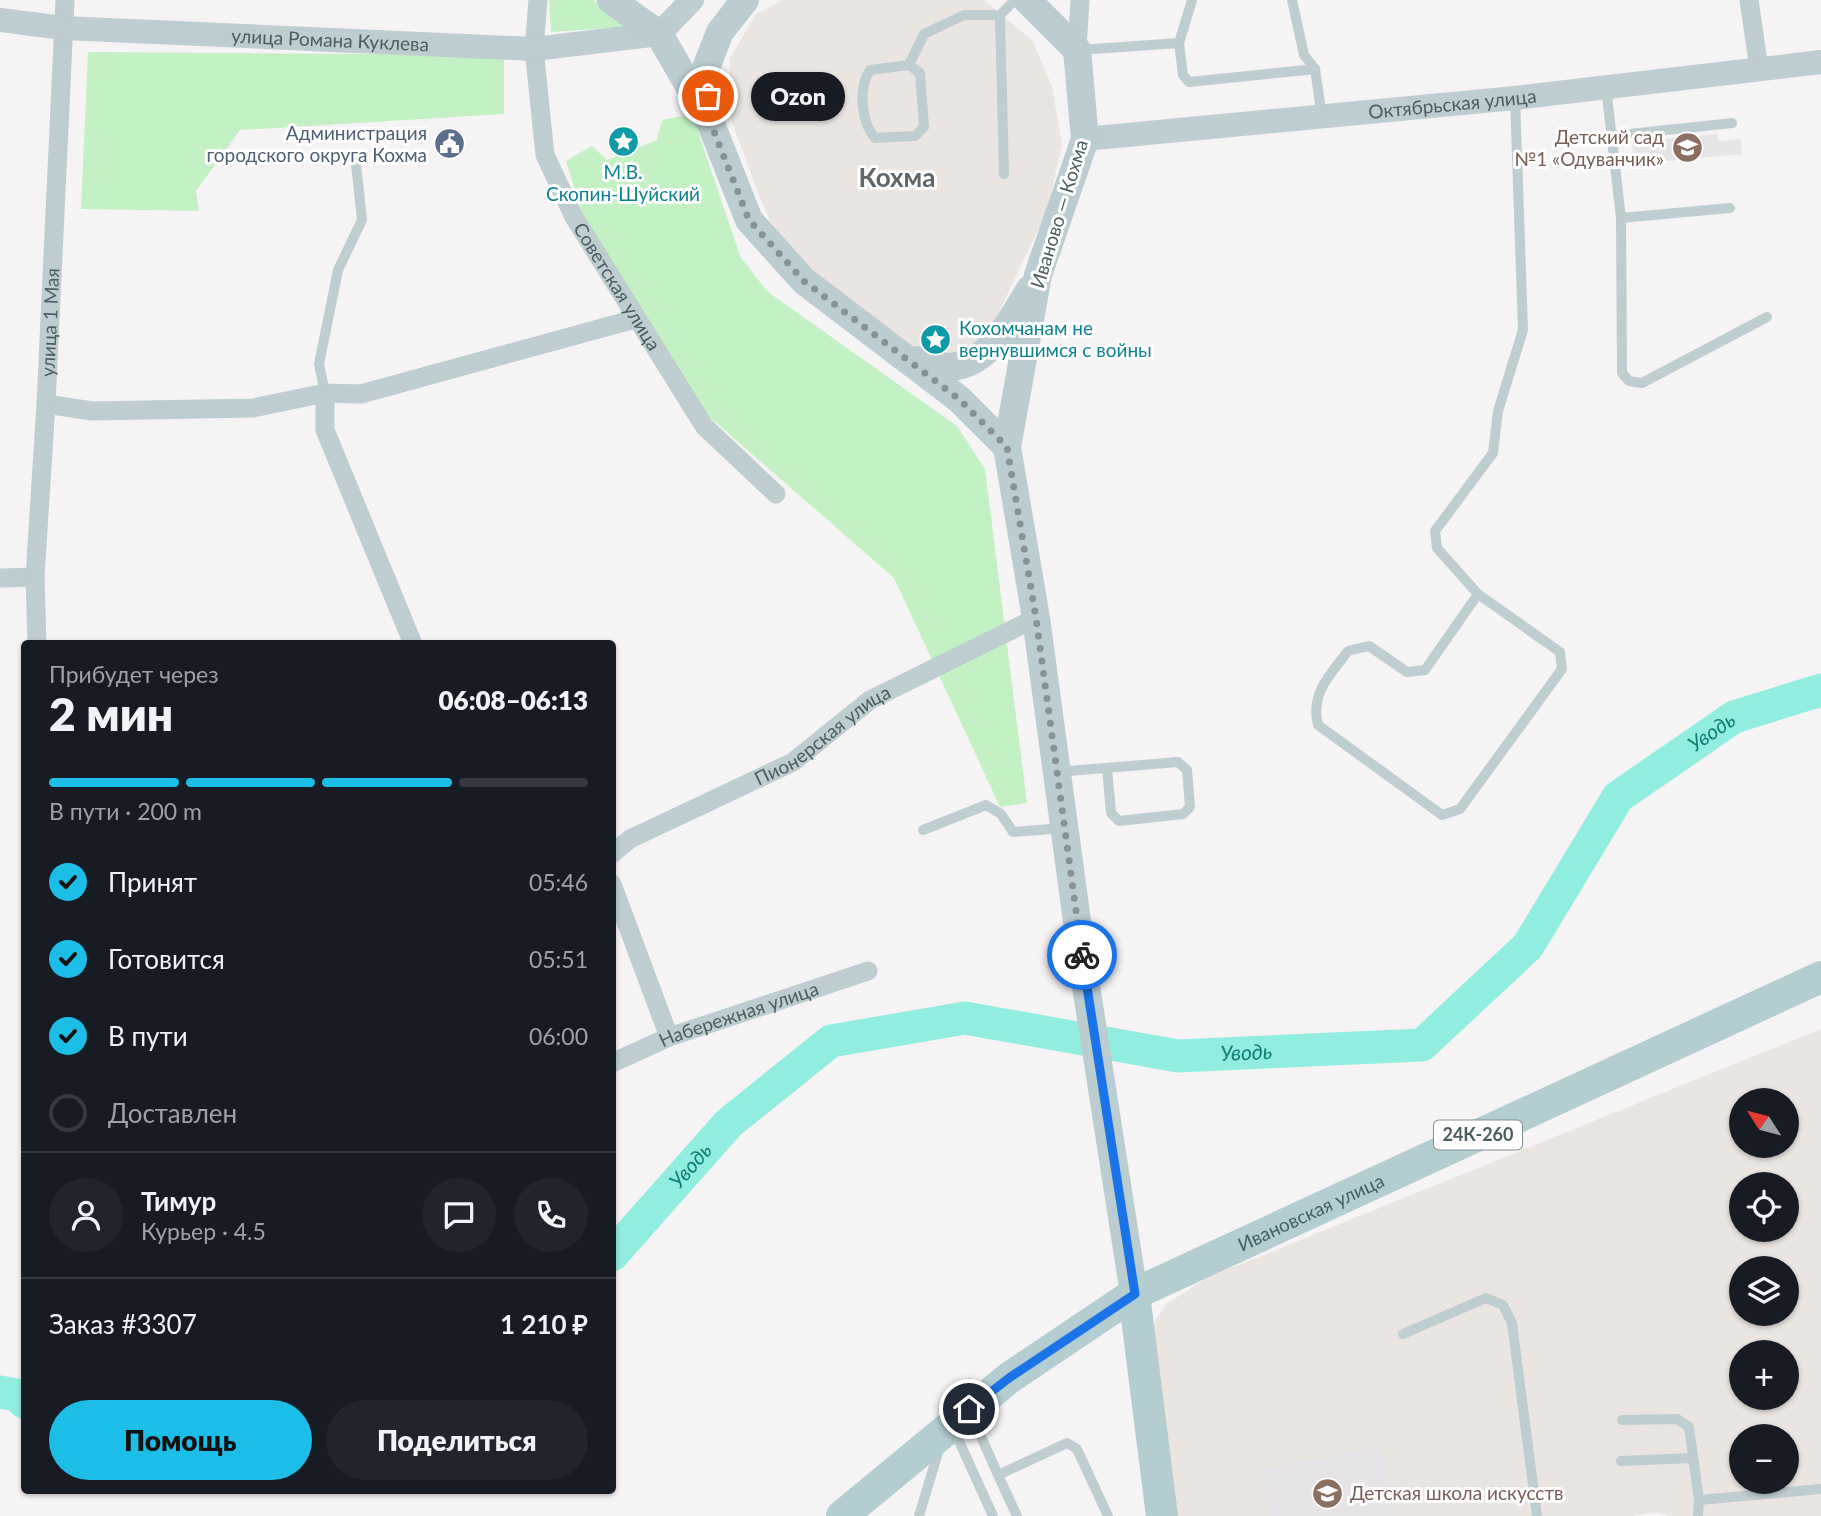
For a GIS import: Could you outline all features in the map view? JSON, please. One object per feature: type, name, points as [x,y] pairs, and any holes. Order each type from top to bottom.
[{"type":"main road","points":[[611,0],[659,34],[711,124],[749,220],[804,281],[901,353],[981,418],[1007,447],[1036,618],[1084,973],[1135,1294],[1162,1516]]},
{"type":"main road","points":[[711,124],[706,68],[720,33],[745,0]]},
{"type":"main road","points":[[1027,0],[1077,50]]},
{"type":"main road","name":"Иваново — Кохма","points":[[1007,447],[1038,275],[1085,139],[1077,50]]},
{"type":"main road","points":[[901,353],[928,364],[955,368],[974,360],[993,346],[1038,275]]},
{"type":"main road","name":"Ивановская улица","points":[[842,1516],[1009,1378],[1135,1294],[1821,977]]},
{"type":"street","name":"улица 1 Мая","points":[[37,640],[35,577],[65,0]]},
{"type":"street","name":"Советская улица","points":[[538,0],[534,49],[545,155],[574,217],[704,426],[776,494]]},
{"type":"street","points":[[659,34],[692,0]]},
{"type":"street","points":[[1077,50],[1080,0]]},
{"type":"street","points":[[1749,0],[1759,69]]},
{"type":"street","name":"улица Романа Куклева","points":[[0,20],[63,28],[534,49],[659,34]]},
{"type":"street","name":"Октябрьская улица","points":[[1085,139],[1322,118],[1821,62]]},
{"type":"street","points":[[46,404],[92,411],[253,408],[325,393],[361,394],[635,319]]},
{"type":"street","points":[[325,393],[325,430],[411,640]]},
{"type":"street","points":[[0,578],[35,577]]},
{"type":"street","name":"Пионерская улица","points":[[616,851],[630,839],[793,762],[870,700],[1036,618]]},
{"type":"street","points":[[616,895],[669,1037]]},
{"type":"street","name":"Набережная улица","points":[[616,1061],[669,1037],[867,971]]},
{"type":"lane","points":[[909,65],[924,34],[964,15],[999,15],[1015,0]]},
{"type":"lane","points":[[1192,0],[1179,43],[1183,75],[1189,82],[1315,69]]},
{"type":"lane","points":[[1292,0],[1304,55],[1315,69],[1322,118]]},
{"type":"lane","points":[[999,15],[1004,174]]},
{"type":"lane","points":[[1077,50],[1179,43]]},
{"type":"lane","points":[[909,65],[920,73],[924,127],[915,136],[875,138],[866,127],[863,81],[870,70],[909,65]]},
{"type":"lane","points":[[1606,87],[1621,218],[1622,373],[1629,381],[1642,383],[1767,317]]},
{"type":"lane","points":[[1478,594],[1425,670],[1407,673],[1369,646],[1348,651],[1319,692],[1314,709],[1318,724],[1442,815],[1460,809],[1562,669],[1560,652],[1478,594],[1437,548],[1435,531],[1493,453],[1498,411],[1522,330],[1515,97]]},
{"type":"lane","points":[[1611,136],[1732,123]]},
{"type":"lane","points":[[325,393],[318,364],[338,270],[362,220],[355,155]]},
{"type":"lane","points":[[1621,218],[1730,208]]},
{"type":"lane","points":[[1057,772],[1178,762],[1187,771],[1190,807],[1183,814],[1119,821],[1111,813],[1107,768]]},
{"type":"lane","points":[[923,830],[986,805],[1001,814],[1013,832],[1065,827]]},
{"type":"lane","points":[[1403,1334],[1486,1298],[1503,1305],[1512,1322],[1537,1516]]},
{"type":"lane","points":[[1622,1420],[1677,1419],[1689,1427],[1701,1516]]},
{"type":"lane","points":[[955,1420],[998,1475],[1017,1516]]},
{"type":"lane","points":[[919,1516],[955,1420]]},
{"type":"lane","points":[[955,1420],[993,1516]]},
{"type":"lane","points":[[998,1475],[1067,1443],[1077,1449],[1108,1516]]},
{"type":"lane","points":[[1621,1461],[1693,1458]]},
{"type":"lane","points":[[1699,1500],[1821,1489]]},
{"type":"shaded area","points":[[783,0],[984,0],[1032,40],[1052,86],[1062,145],[1047,211],[990,331],[970,348],[930,359],[903,346],[781,246],[729,114],[730,58],[756,14]]},
{"type":"shaded area","name":"Детский сад №1 «Одуванчик»","points":[[1717,134],[1718,141],[1741,139],[1742,154],[1634,164],[1632,142]]},
{"type":"shaded area","points":[[1821,1029],[1821,1516],[1669,1516],[1654,1512],[1632,1516],[1176,1516],[1152,1327],[1166,1304],[1209,1277]]},
{"type":"shaded area","name":"Детская школа искусств","points":[[1381,1446],[1395,1516],[1269,1516],[1260,1470]]},
{"type":"green space","points":[[549,0],[593,0],[625,19],[625,27],[551,32]]},
{"type":"green space","points":[[88,52],[504,55],[504,114],[240,130],[196,191],[199,211],[81,209]]},
{"type":"green space","points":[[692,114],[741,258],[768,292],[957,426],[985,469],[1027,803],[1000,807],[894,578],[704,412],[585,222],[566,161],[592,146],[607,160],[657,140],[662,120]]},
{"type":"waterway","name":"Уводь","points":[[616,1250],[729,1123],[831,1041],[965,1018],[1178,1056],[1422,1045],[1528,946],[1618,797],[1734,717],[1821,690]]},
{"type":"waterway","name":"Уводь","points":[[0,1392],[17,1395],[21,1399]]},
{"type":"way so far","points":[[708,96],[711,124],[749,220],[804,281],[959,399],[981,418],[1007,447],[1036,618],[1082,955]]},
{"type":"place","name":"Ozon","points":[[708,96]]},
{"type":"place","name":"М.В. Скопин-Шуйский","points":[[623,141]]},
{"type":"place","name":"Администрация городского округа Кохма","points":[[450,144]]},
{"type":"place","name":"Детский сад №1 «Одуванчик»","points":[[1687,148]]},
{"type":"place","name":"Кохомчанам не вернувшимся с войны","points":[[936,339]]},
{"type":"place","name":"Детская школа искусств","points":[[1327,1493]]},
{"type":"district","name":"Кохма","points":[[897,178]]},
{"type":"route","points":[[969,1409],[1009,1378],[1135,1294],[1082,955]]}]
